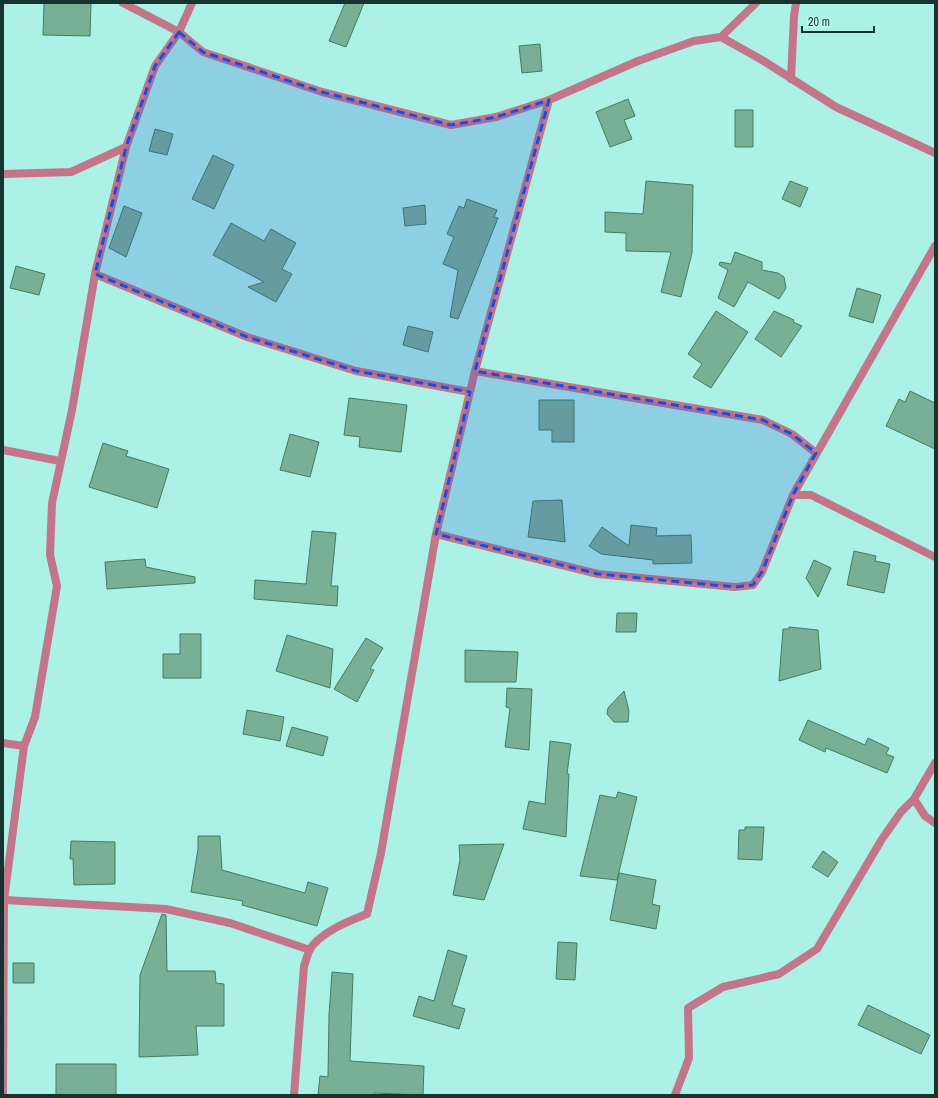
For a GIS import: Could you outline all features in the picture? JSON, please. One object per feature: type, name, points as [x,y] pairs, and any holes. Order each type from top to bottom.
[{"type":"street","points":[[123,3],[179,32],[203,52],[322,92],[451,125],[496,118],[550,100],[638,61],[694,41],[721,37],[836,107],[935,153]]},
{"type":"street","points":[[3,1095],[4,900],[24,746],[35,717],[57,586],[50,555],[52,502],[72,410],[96,274],[126,147],[154,66],[179,32],[192,3]]},
{"type":"street","points":[[721,37],[748,7],[756,3]]},
{"type":"street","points":[[791,79],[796,3]]},
{"type":"street","points":[[294,1095],[304,966],[310,950],[323,937],[342,924],[367,914],[381,853],[436,534],[475,371],[550,100]]},
{"type":"street","points":[[3,174],[71,172],[126,147]]},
{"type":"street","points":[[436,534],[598,574],[735,587],[753,585],[762,572],[793,495],[935,246]]},
{"type":"street","points":[[96,274],[247,337],[356,371],[470,392]]},
{"type":"street","points":[[475,371],[763,420],[792,434],[816,453]]},
{"type":"street","points":[[3,450],[60,461]]},
{"type":"street","points":[[793,495],[810,495],[935,557]]},
{"type":"street","points":[[3,743],[24,746]]},
{"type":"street","points":[[675,1095],[689,1058],[688,1008],[723,987],[779,974],[817,949],[882,839],[900,812],[914,799],[935,763]]},
{"type":"street","points":[[914,799],[925,816],[935,823]]},
{"type":"street","points":[[4,900],[166,909],[230,923],[310,950]]},
{"type":"highlighted area","points":[[179,32],[203,52],[322,92],[451,125],[496,117],[549,100],[475,371],[763,420],[792,434],[816,453],[793,495],[762,572],[753,585],[735,587],[598,574],[436,534],[470,392],[356,371],[247,337],[95,274],[126,147],[155,66]]},
{"type":"building","points":[[44,3],[91,3],[90,36],[43,35]]},
{"type":"building","points":[[345,3],[364,3],[346,47],[329,41]]},
{"type":"building","points":[[540,44],[542,71],[522,73],[519,46]]},
{"type":"building","points":[[628,99],[635,116],[624,120],[632,139],[610,147],[596,112]]},
{"type":"building","points":[[735,110],[753,110],[753,147],[735,147]]},
{"type":"building","points":[[155,129],[173,134],[167,155],[149,151]]},
{"type":"building","points":[[213,155],[234,165],[214,209],[192,199]]},
{"type":"building","points":[[646,181],[693,185],[692,253],[681,297],[661,292],[671,252],[626,251],[626,233],[605,232],[605,212],[643,214]]},
{"type":"building","points":[[790,181],[808,188],[800,207],[782,199]]},
{"type":"building","points":[[467,199],[497,210],[494,217],[498,218],[458,319],[450,317],[458,270],[443,264],[454,237],[447,234],[459,206],[464,208]]},
{"type":"building","points":[[425,205],[426,224],[405,226],[403,208]]},
{"type":"building","points":[[124,206],[142,213],[126,257],[109,248]]},
{"type":"building","points":[[231,223],[264,241],[271,229],[296,243],[282,269],[292,274],[276,302],[248,287],[264,282],[213,255]]},
{"type":"building","points":[[735,252],[762,262],[762,270],[778,273],[784,277],[786,288],[779,299],[748,282],[734,307],[718,298],[728,270],[719,265],[720,262],[731,264]]},
{"type":"building","points":[[16,266],[45,274],[39,295],[10,288]]},
{"type":"building","points":[[857,288],[881,295],[873,323],[849,316]]},
{"type":"building","points":[[716,311],[748,332],[711,388],[693,377],[702,364],[688,354]]},
{"type":"building","points":[[774,311],[794,320],[793,322],[802,326],[781,357],[755,339]]},
{"type":"building","points":[[408,326],[433,332],[428,352],[403,345]]},
{"type":"building","points":[[910,391],[935,403],[935,449],[886,426],[899,399],[905,402]]},
{"type":"building","points":[[349,398],[407,405],[401,452],[359,447],[360,437],[344,435]]},
{"type":"building","points":[[539,400],[574,400],[574,442],[552,442],[552,430],[539,430]]},
{"type":"building","points":[[290,434],[319,442],[310,477],[280,470]]},
{"type":"building","points":[[103,443],[128,451],[126,456],[169,469],[157,508],[89,487]]},
{"type":"building","points":[[562,500],[565,542],[528,537],[533,501]]},
{"type":"building","points":[[631,525],[657,528],[656,536],[691,535],[692,563],[653,564],[653,560],[601,554],[589,546],[602,527],[629,546]]},
{"type":"building","points":[[312,531],[336,533],[331,586],[338,586],[337,606],[254,599],[255,580],[306,584]]},
{"type":"building","points":[[854,551],[876,556],[875,561],[890,564],[884,593],[847,585]]},
{"type":"building","points":[[145,559],[146,567],[195,577],[195,583],[107,589],[105,562]]},
{"type":"building","points":[[814,560],[831,568],[818,597],[806,578]]},
{"type":"building","points":[[617,613],[637,613],[636,632],[616,632]]},
{"type":"building","points":[[789,627],[818,630],[821,669],[779,681],[783,629],[789,629]]},
{"type":"building","points":[[180,634],[201,634],[201,678],[163,678],[163,654],[180,654]]},
{"type":"building","points":[[287,635],[333,649],[330,688],[276,671]]},
{"type":"building","points":[[366,638],[383,648],[370,669],[374,670],[357,702],[334,689]]},
{"type":"building","points":[[465,650],[518,652],[516,682],[465,682]]},
{"type":"building","points":[[507,688],[532,689],[529,750],[505,747],[510,708],[506,707]]},
{"type":"building","points":[[624,691],[629,711],[628,722],[614,722],[607,714],[608,708]]},
{"type":"building","points":[[247,710],[284,717],[280,741],[243,734]]},
{"type":"building","points":[[808,720],[865,745],[868,738],[889,748],[886,754],[894,757],[887,773],[826,748],[825,752],[799,740]]},
{"type":"building","points":[[292,727],[328,737],[323,756],[286,746]]},
{"type":"building","points":[[550,741],[571,744],[567,774],[569,774],[566,837],[523,829],[529,801],[545,804]]},
{"type":"building","points":[[618,792],[637,797],[617,880],[580,876],[600,795],[616,798]]},
{"type":"building","points":[[745,827],[764,827],[762,860],[738,859],[739,830],[745,830]]},
{"type":"building","points":[[198,836],[220,836],[222,870],[305,893],[308,882],[328,888],[317,926],[242,905],[243,901],[191,892],[198,849]]},
{"type":"building","points":[[71,841],[115,842],[115,884],[74,885],[73,859],[70,859]]},
{"type":"building","points":[[504,844],[484,900],[453,895],[460,860],[459,845]]},
{"type":"building","points":[[823,851],[838,862],[828,877],[812,867]]},
{"type":"building","points":[[619,873],[656,880],[652,904],[660,906],[656,929],[610,920]]},
{"type":"building","points":[[162,914],[166,915],[167,971],[215,971],[216,983],[224,984],[224,1026],[196,1026],[198,1055],[139,1057],[140,975]]},
{"type":"building","points":[[558,942],[577,943],[575,980],[556,979]]},
{"type":"building","points":[[448,950],[467,956],[452,1005],[465,1009],[459,1029],[413,1016],[419,996],[434,1001]]},
{"type":"building","points":[[13,963],[34,963],[34,983],[13,983]]},
{"type":"building","points":[[332,972],[353,974],[350,1061],[424,1066],[423,1095],[374,1093],[374,1095],[318,1095],[320,1076],[328,1077],[329,1015]]},
{"type":"building","points":[[868,1005],[930,1035],[921,1054],[858,1025]]},
{"type":"building","points":[[56,1064],[116,1064],[116,1095],[56,1095]]}]
